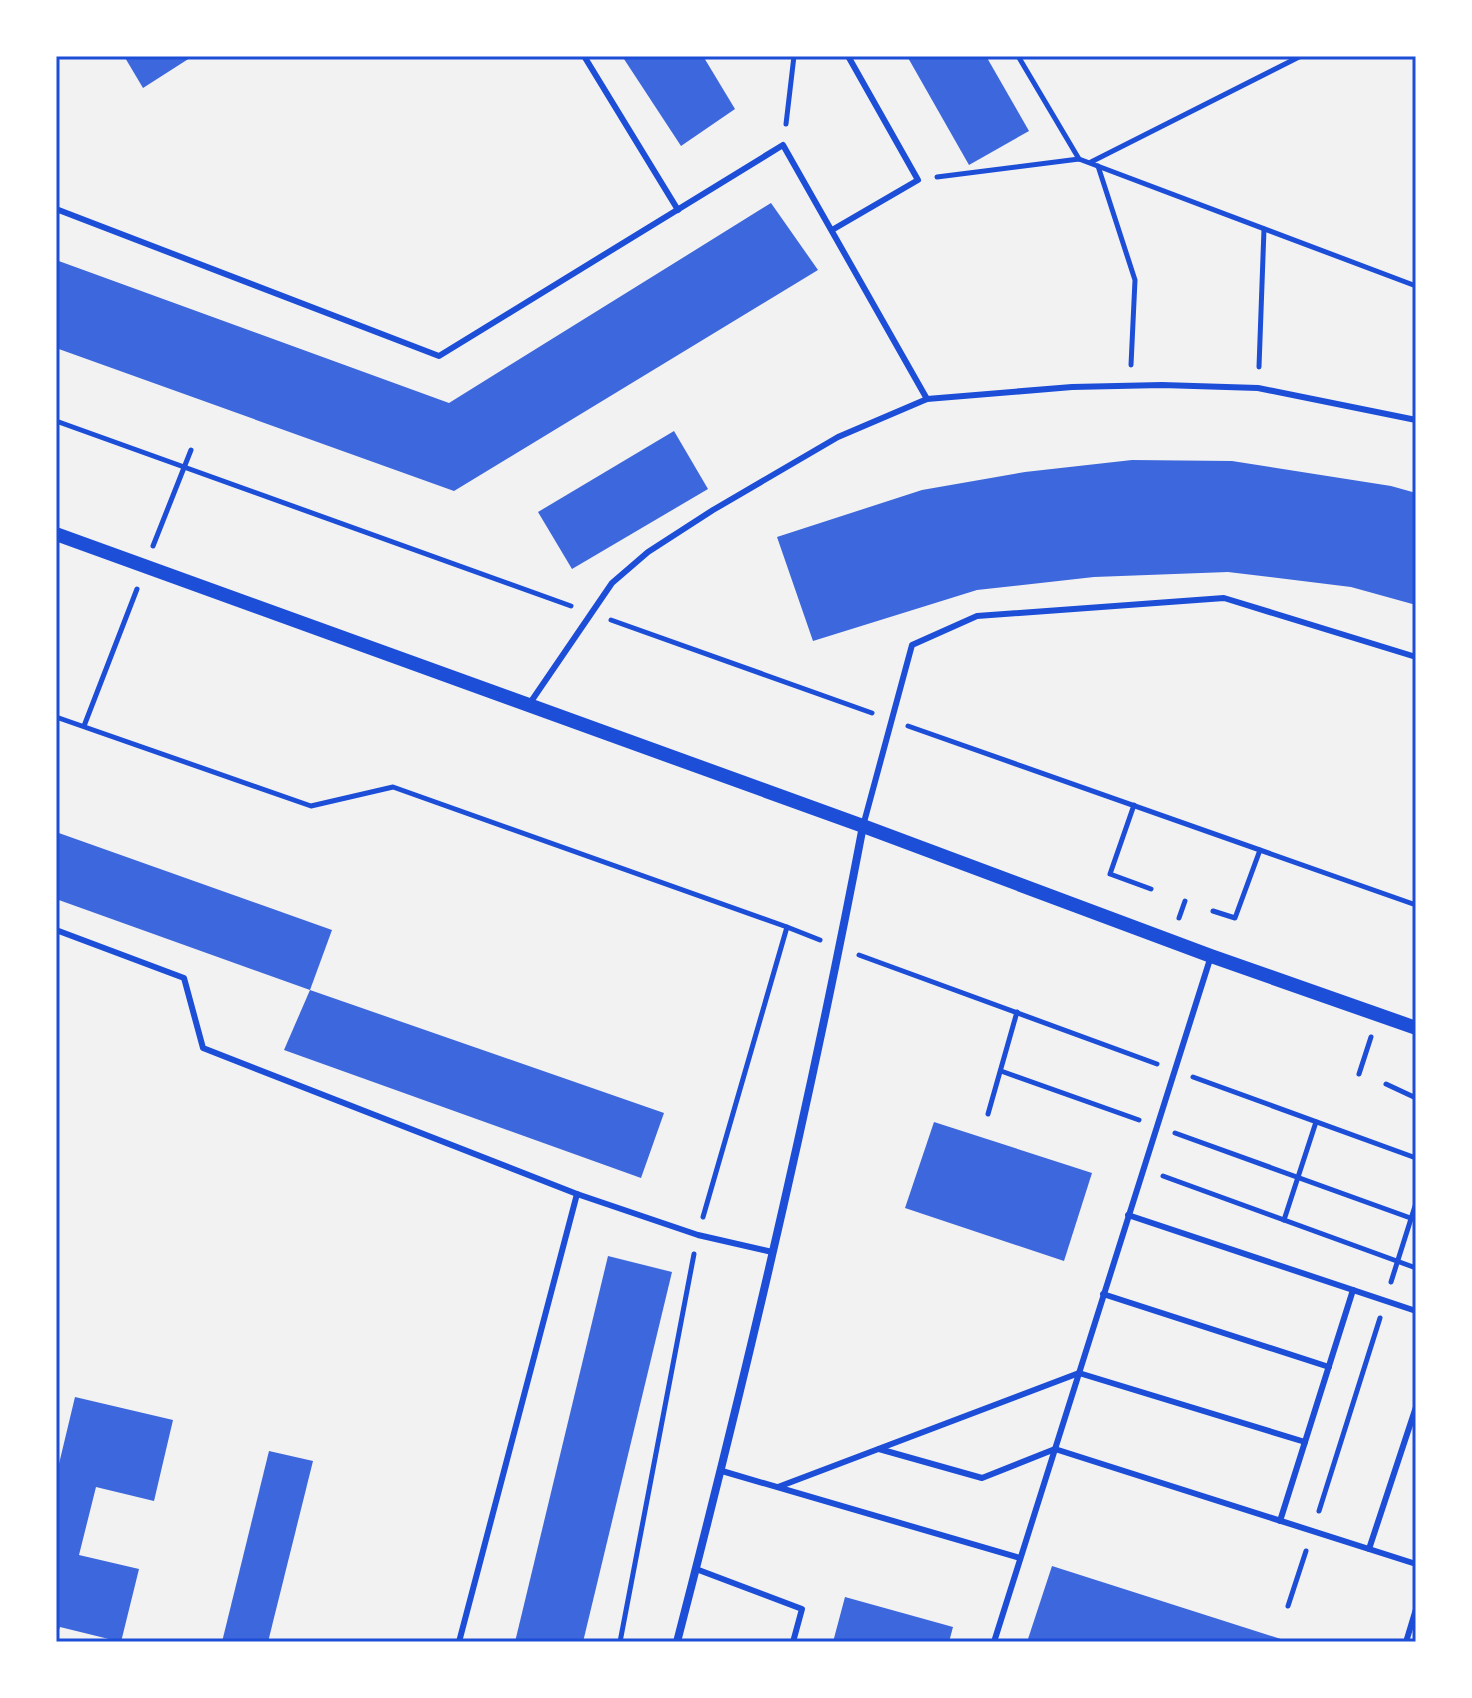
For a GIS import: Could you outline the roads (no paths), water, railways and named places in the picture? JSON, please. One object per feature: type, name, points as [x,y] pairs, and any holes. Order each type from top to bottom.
[{"type":"street","points":[[56,534],[1416,1028]]},
{"type":"street","points":[[677,1642],[722,1471],[772,1252],[840,948],[863,826]]},
{"type":"lane","points":[[584,56],[678,210]]},
{"type":"lane","points":[[832,230],[918,180],[848,56]]},
{"type":"lane","points":[[56,209],[439,356],[783,145],[927,399]]},
{"type":"lane","points":[[528,705],[612,583],[648,552],[838,437],[927,399],[1130,386],[1258,388],[1416,420]]},
{"type":"lane","points":[[863,826],[912,645],[977,616],[1224,598],[1416,657]]},
{"type":"lane","points":[[56,930],[184,978],[203,1048],[577,1194],[698,1235],[772,1252]]},
{"type":"lane","points":[[994,1642],[1211,956]]},
{"type":"lane","points":[[459,1642],[577,1194]]},
{"type":"lane","points":[[1128,1215],[1416,1311]]},
{"type":"lane","points":[[1280,1521],[1353,1290]]},
{"type":"lane","points":[[1103,1294],[1329,1367]]},
{"type":"lane","points":[[778,1487],[1079,1373],[1305,1442]]},
{"type":"lane","points":[[1369,1549],[1416,1407]]},
{"type":"lane","points":[[879,1449],[982,1478],[1055,1449],[1416,1564]]},
{"type":"lane","points":[[722,1471],[1020,1558]]},
{"type":"lane","points":[[696,1569],[802,1609],[793,1642]]},
{"type":"lane","points":[[1406,1642],[1416,1609]]}]
